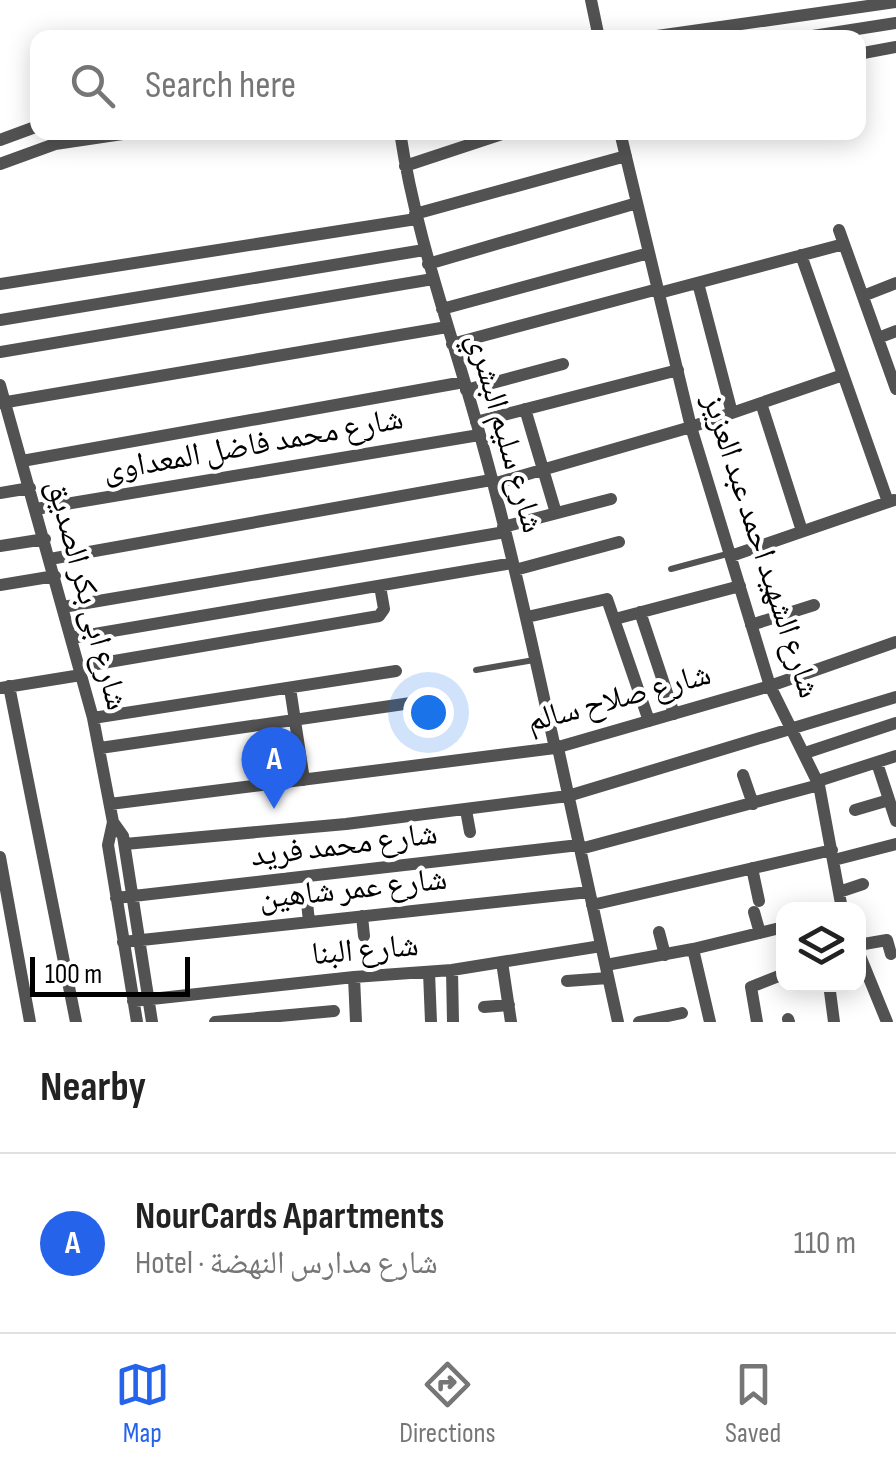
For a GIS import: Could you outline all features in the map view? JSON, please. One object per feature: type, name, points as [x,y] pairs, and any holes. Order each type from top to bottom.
[{"type":"street","points":[[591,0],[598,30]]},
{"type":"street","points":[[699,30],[896,2]]},
{"type":"street","points":[[848,30],[896,22]]},
{"type":"street","points":[[866,53],[896,47]]},
{"type":"street","points":[[0,140],[30,129]]},
{"type":"street","points":[[0,164],[55,144],[82,140]]},
{"type":"street","name":"شارع سليم البشري","points":[[401,140],[426,257],[478,428],[527,617],[618,1022]]},
{"type":"street","points":[[405,166],[484,140]]},
{"type":"street","name":"شارع الشهيد احمد عبد العزيز","points":[[622,140],[692,427],[770,686],[818,783],[841,902]]},
{"type":"street","points":[[0,284],[416,216],[626,156]]},
{"type":"street","points":[[0,320],[426,257],[637,204]]},
{"type":"street","points":[[839,230],[896,389]]},
{"type":"street","points":[[452,344],[844,244]]},
{"type":"street","points":[[442,309],[649,253]]},
{"type":"street","points":[[730,554],[892,500],[801,255]]},
{"type":"street","points":[[0,352],[433,279]]},
{"type":"street","points":[[698,282],[732,413]]},
{"type":"street","points":[[862,296],[896,284]]},
{"type":"street","points":[[2,403],[447,327]]},
{"type":"street","points":[[878,338],[896,331]]},
{"type":"street","points":[[22,461],[465,386],[563,364]]},
{"type":"street","name":"شارع محمد فاضل المعداوى","points":[[36,509],[478,428],[525,409],[678,370]]},
{"type":"street","points":[[50,559],[492,482],[692,427],[843,376]]},
{"type":"street","name":"شارع ابى بكر الصديق","points":[[0,385],[93,718],[114,822],[125,844],[152,1022]]},
{"type":"street","points":[[761,403],[802,531]]},
{"type":"street","points":[[525,409],[556,514]]},
{"type":"street","points":[[0,448],[17,445]]},
{"type":"street","points":[[0,493],[30,488]]},
{"type":"street","points":[[63,607],[504,529],[611,500]]},
{"type":"street","points":[[0,546],[44,539]]},
{"type":"street","points":[[71,638],[514,566],[618,542]]},
{"type":"street","points":[[0,585],[55,576]]},
{"type":"street","points":[[76,1022],[5,687],[376,616],[384,609],[380,586]]},
{"type":"street","points":[[614,619],[740,586]]},
{"type":"street","points":[[527,617],[603,597],[608,600],[649,721]]},
{"type":"street","points":[[751,625],[814,606]]},
{"type":"street","points":[[640,612],[674,714]]},
{"type":"street","name":"شارع صلاح سالم","points":[[110,804],[557,748],[770,686],[896,642]]},
{"type":"street","points":[[93,718],[396,671]]},
{"type":"street","points":[[290,688],[304,780]]},
{"type":"street","points":[[125,844],[568,796],[896,697]]},
{"type":"street","points":[[100,748],[411,703]]},
{"type":"street","points":[[805,753],[896,723]]},
{"type":"street","name":"شارع محمد فريد","points":[[116,898],[580,848],[754,804],[896,756]]},
{"type":"street","points":[[877,762],[896,821]]},
{"type":"street","points":[[743,775],[754,804]]},
{"type":"street","points":[[855,810],[889,800]]},
{"type":"street","points":[[466,810],[470,832]]},
{"type":"street","name":"شارع ابى بكر الصديق","points":[[114,822],[108,837],[137,1022]]},
{"type":"street","name":"شارع عمر شاهين","points":[[123,942],[444,907],[590,898],[896,844]]},
{"type":"street","points":[[0,857],[30,1022]]},
{"type":"street","points":[[752,868],[760,933]]},
{"type":"street","points":[[839,892],[864,884]]},
{"type":"street","points":[[442,892],[444,907]]},
{"type":"street","points":[[404,895],[406,911]]},
{"type":"street","points":[[307,902],[309,922]]},
{"type":"street","points":[[362,916],[364,936]]},
{"type":"street","points":[[567,981],[776,929]]},
{"type":"street","points":[[659,932],[664,955]]},
{"type":"street","points":[[866,946],[888,940],[891,954]]},
{"type":"street","name":"شارع البنا","points":[[134,1001],[452,970],[601,946]]},
{"type":"street","points":[[692,949],[710,1022]]},
{"type":"street","points":[[502,962],[510,1022]]},
{"type":"street","points":[[866,968],[887,1022]]},
{"type":"street","points":[[452,970],[454,1022]]},
{"type":"street","points":[[429,972],[431,1022]]},
{"type":"street","points":[[354,977],[356,1022]]},
{"type":"street","points":[[757,1022],[750,987],[776,977]]},
{"type":"street","points":[[829,992],[834,1022]]},
{"type":"street","points":[[738,1008],[753,1004]]},
{"type":"street","points":[[484,1007],[509,1005]]},
{"type":"street","points":[[215,1022],[334,1011]]},
{"type":"street","points":[[639,1022],[682,1013]]},
{"type":"lane","points":[[671,569],[730,554]]},
{"type":"lane","points":[[476,670],[536,660]]},
{"type":"place","name":"NourCards Apartments","points":[[274,809]]}]
